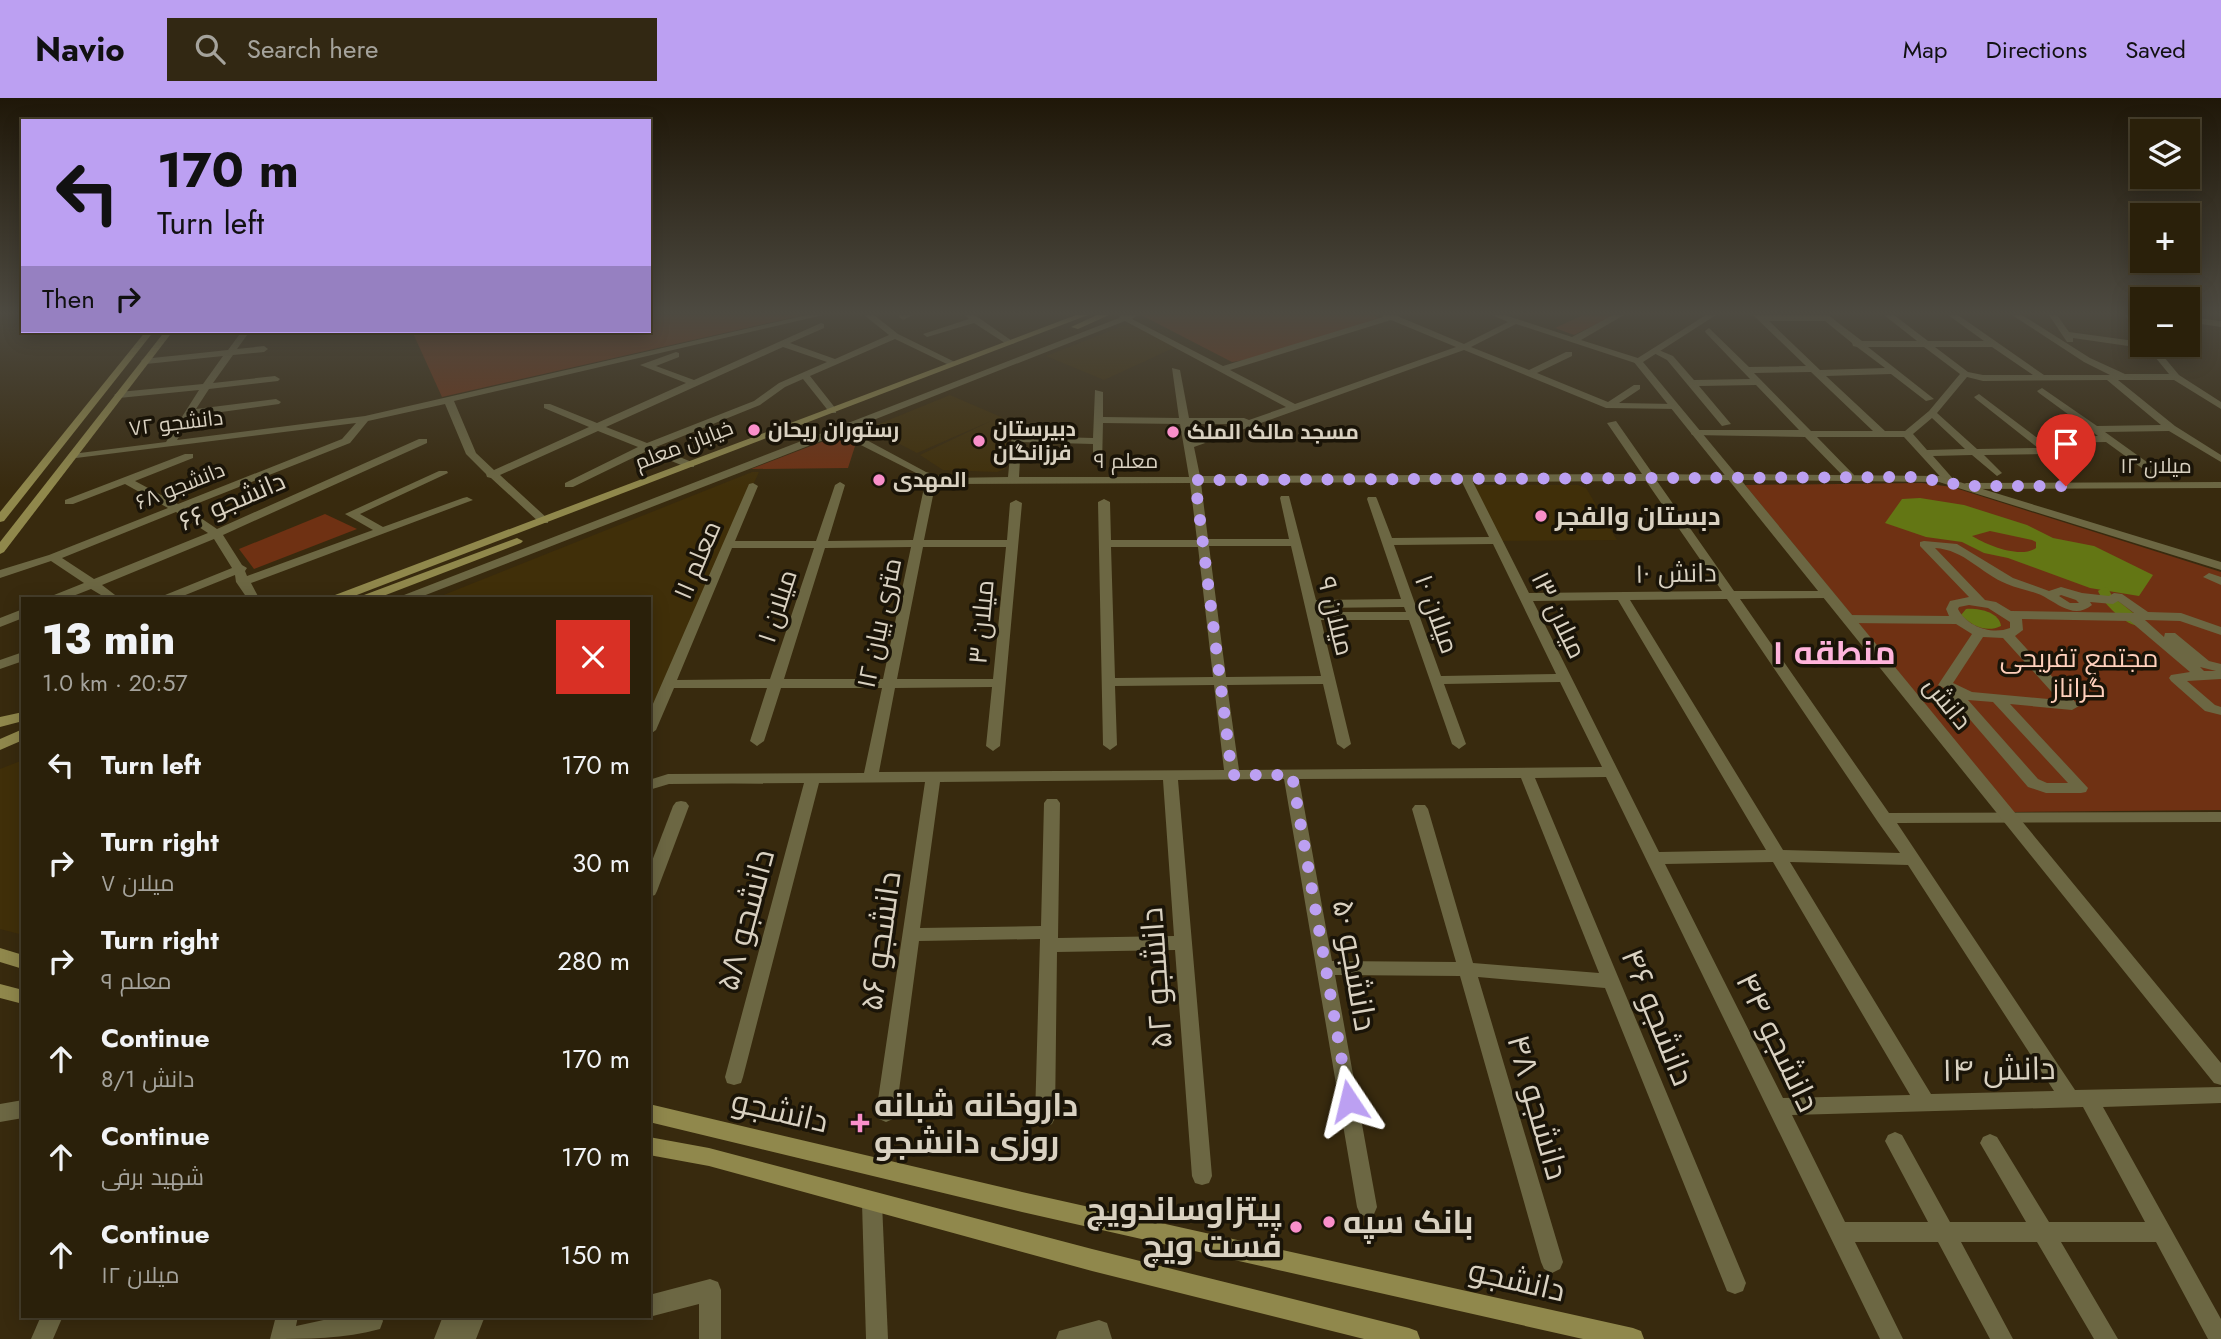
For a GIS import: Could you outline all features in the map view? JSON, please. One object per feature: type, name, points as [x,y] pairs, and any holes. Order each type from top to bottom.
[{"type":"main road","points":[[0,519],[117,373]]},
{"type":"main road","points":[[0,550],[137,373]]},
{"type":"main road","name":"خیابان معلم","points":[[371,597],[633,492],[690,465],[931,373]]},
{"type":"main road","name":"خیابان معلم","points":[[342,597],[544,521],[748,453],[955,373]]},
{"type":"main road","points":[[0,722],[21,717]]},
{"type":"main road","points":[[0,956],[21,961]]},
{"type":"main road","points":[[0,991],[21,996]]},
{"type":"main road","name":"دانشجو","points":[[651,1114],[1022,1202],[1633,1339]]},
{"type":"main road","points":[[651,1146],[709,1157],[872,1203],[1402,1338]]},
{"type":"street","points":[[170,443],[215,373]]},
{"type":"street","name":"دانشجو ۷۲","points":[[72,457],[365,419],[567,373]]},
{"type":"street","points":[[667,373],[694,383]]},
{"type":"street","points":[[491,475],[716,373]]},
{"type":"street","points":[[569,485],[647,447],[757,403],[782,385],[808,373]]},
{"type":"street","points":[[411,597],[983,373]]},
{"type":"street","points":[[1176,373],[1195,480],[1232,775]]},
{"type":"street","points":[[1229,373],[1292,406]]},
{"type":"street","points":[[1189,445],[1388,373]]},
{"type":"street","name":"دانش","points":[[1648,373],[2221,1077]]},
{"type":"street","points":[[1683,373],[1726,424]]},
{"type":"street","points":[[1750,373],[1850,477]]},
{"type":"street","points":[[1819,373],[1882,433]]},
{"type":"street","points":[[1895,373],[1929,399]]},
{"type":"street","points":[[2032,373],[2047,377]]},
{"type":"street","points":[[2114,373],[2122,377]]},
{"type":"street","points":[[2172,373],[2221,406]]},
{"type":"street","points":[[1529,374],[1609,406],[1675,407]]},
{"type":"street","points":[[1696,433],[1907,434],[1932,413],[1965,374],[1983,378],[2176,377]]},
{"type":"street","points":[[804,375],[833,411]]},
{"type":"street","points":[[2109,377],[2171,428],[2221,459]]},
{"type":"street","points":[[119,395],[275,379]]},
{"type":"street","points":[[1691,383],[1759,382]]},
{"type":"street","points":[[1609,406],[1637,387]]},
{"type":"street","points":[[2042,391],[2154,472]]},
{"type":"street","points":[[1098,392],[1098,463]]},
{"type":"street","points":[[1979,397],[2071,469]]},
{"type":"street","points":[[449,401],[471,454],[544,521]]},
{"type":"street","points":[[189,413],[276,402]]},
{"type":"street","points":[[547,406],[690,465]]},
{"type":"street","points":[[1932,413],[1997,473]]},
{"type":"street","name":"دانشجو ۶۸","points":[[0,574],[53,557],[346,441],[365,419]]},
{"type":"street","points":[[1099,421],[1253,421]]},
{"type":"street","points":[[1612,423],[1733,595],[1882,818],[2080,1099],[2162,1232],[2220,1339]]},
{"type":"street","points":[[1013,480],[1017,425]]},
{"type":"street","points":[[2094,429],[2171,428]]},
{"type":"street","name":"معلم ۹","points":[[840,430],[932,478],[1930,478],[1950,481],[2221,566]]},
{"type":"street","points":[[1907,434],[1950,481]]},
{"type":"street","points":[[1017,439],[1098,441]]},
{"type":"street","points":[[2035,440],[2109,439]]},
{"type":"street","name":"دانشجو ۶۶","points":[[60,597],[216,534],[423,440]]},
{"type":"street","points":[[1923,453],[2050,451]]},
{"type":"street","points":[[748,453],[761,461]]},
{"type":"street","points":[[69,502],[190,456]]},
{"type":"street","points":[[383,531],[351,514],[443,473]]},
{"type":"street","name":"۱۲ متری بیان","points":[[870,778],[932,478]]},
{"type":"street","name":"میلان ۱۳","points":[[1466,478],[1611,772]]},
{"type":"street","points":[[126,480],[216,534],[241,568],[242,582],[252,597]]},
{"type":"street","name":"میلان ۱","points":[[757,741],[840,485]]},
{"type":"street","name":"میلان ۱۲","points":[[1966,486],[2221,485]]},
{"type":"street","name":"معلم ۱۱","points":[[651,725],[753,486]]},
{"type":"street","points":[[397,493],[414,502]]},
{"type":"street","name":"میلان ۹","points":[[1285,499],[1344,744]]},
{"type":"street","name":"میلان ۱۰","points":[[1372,499],[1459,744]]},
{"type":"street","points":[[242,582],[467,500]]},
{"type":"street","points":[[1104,502],[1110,745]]},
{"type":"street","name":"میلان ۳","points":[[993,746],[1016,503]]},
{"type":"street","points":[[1387,542],[1496,540]]},
{"type":"street","points":[[1105,544],[1295,542]]},
{"type":"street","points":[[728,545],[1012,543]]},
{"type":"street","points":[[2201,675],[2142,619],[2122,598],[2113,600],[2081,597],[2061,591],[2053,592],[2052,596],[2001,577],[1953,546],[1924,544],[1980,602],[2011,615],[2122,616],[2142,619],[2181,617],[2221,631]]},
{"type":"street","points":[[53,557],[112,597]]},
{"type":"street","points":[[451,567],[462,578]]},
{"type":"street","points":[[171,597],[241,568]]},
{"type":"street","name":"دانش ۱۰","points":[[1525,597],[1827,594]]},
{"type":"street","points":[[1622,596],[1924,1102]]},
{"type":"street","points":[[1958,620],[1952,609],[1955,604],[1980,602]]},
{"type":"street","points":[[1312,610],[1411,609]]},
{"type":"street","points":[[0,622],[21,614]]},
{"type":"street","points":[[1848,619],[1958,620],[1980,631],[2006,635],[2017,630],[2018,625],[2011,615]]},
{"type":"street","points":[[2142,619],[2204,664],[2221,668]]},
{"type":"street","points":[[1980,631],[1945,685],[1967,694],[1997,699],[2071,706],[2006,635]]},
{"type":"street","points":[[0,666],[21,657]]},
{"type":"street","points":[[2221,675],[2176,678],[2210,708],[2221,711]]},
{"type":"street","points":[[1437,680],[1565,678]]},
{"type":"street","points":[[1108,682],[1329,680]]},
{"type":"street","points":[[669,684],[999,682]]},
{"type":"street","points":[[1967,694],[1959,698],[2034,783],[2046,788],[2081,788],[1997,699]]},
{"type":"street","points":[[2,744],[21,737]]},
{"type":"street","points":[[651,784],[668,779],[1611,772]]},
{"type":"street","name":"دانشجو ۴۴","points":[[1611,772],[1892,1339]]},
{"type":"street","name":"دانشجو ۴۶","points":[[1526,773],[1735,1283]]},
{"type":"street","name":"دانشجو ۵۲","points":[[1170,775],[1202,1176]]},
{"type":"street","name":"دانشجو ۵۰","points":[[1292,775],[1367,1207]]},
{"type":"street","name":"دانشجو ۵۶","points":[[886,1113],[933,777]]},
{"type":"street","name":"دانشجو ۵۸","points":[[734,1077],[813,778]]},
{"type":"street","points":[[1045,1118],[1052,803]]},
{"type":"street","points":[[651,886],[681,806]]},
{"type":"street","name":"دانشجو ۴۸","points":[[1420,809],[1552,1262]]},
{"type":"street","points":[[1882,818],[2221,817]]},
{"type":"street","points":[[1654,858],[1777,856],[1913,859]]},
{"type":"street","points":[[911,935],[1183,943]]},
{"type":"street","points":[[1325,968],[1467,969],[1611,981]]},
{"type":"street","name":"دانش ۱۴","points":[[1777,1107],[2221,1095]]},
{"type":"street","points":[[0,1113],[21,1109]]},
{"type":"street","points":[[1895,1141],[2002,1339]]},
{"type":"street","points":[[1990,1143],[2107,1339]]},
{"type":"street","points":[[872,1203],[877,1339]]},
{"type":"street","points":[[1839,1232],[2162,1232]]},
{"type":"street","points":[[651,1305],[710,1290],[710,1339]]},
{"type":"street","points":[[43,1339],[51,1318]]},
{"type":"street","points":[[287,1318],[283,1339],[372,1321]]},
{"type":"street","points":[[445,1339],[453,1318]]},
{"type":"street","points":[[465,1339],[473,1318]]},
{"type":"street","points":[[1067,1339],[1099,1331],[1101,1339]]},
{"type":"shaded area","points":[[1087,373],[1119,373],[1104,380]]},
{"type":"shaded area","points":[[950,395],[1001,417],[1009,426],[1005,469],[997,472],[943,470],[920,455],[993,420],[917,453],[869,428]]},
{"type":"shaded area","points":[[752,472],[759,472],[708,583],[651,724],[651,597],[439,597]]},
{"type":"shaded area","name":"دبستان والفجر","points":[[1474,485],[1578,485],[1586,488],[1617,540],[1491,541]]},
{"type":"shaded area","points":[[1920,498],[1964,505],[2027,525],[2053,538],[2094,546],[2153,575],[2139,596],[2090,588],[2008,558],[1984,553],[1962,542],[1926,537],[1885,523],[1902,499]],"holes":[[[1990,531],[2036,542],[2036,548],[2021,552],[1995,547],[1972,536]]]},
{"type":"shaded area","points":[[1966,609],[1992,614],[1997,617],[2001,626],[1990,629],[1975,625],[1961,615]]},
{"type":"shaded area","points":[[21,761],[21,934],[0,929],[0,769]]},
{"type":"green space","points":[[431,373],[548,373],[442,397]]},
{"type":"green space","points":[[837,436],[855,446],[848,468],[751,469]]},
{"type":"green space","name":"مجتمع تفریحی گراناز","points":[[1922,483],[1952,487],[2221,572],[2221,810],[2013,812],[1745,485]]},
{"type":"green space","points":[[325,514],[357,529],[254,569],[239,549]]},
{"type":"waterway","points":[[2104,591],[2107,598],[2138,623]]},
{"type":"place","name":"رستوران ریحان","points":[[754,430]]},
{"type":"place","name":"مسجد مالک الملک","points":[[1173,432]]},
{"type":"place","name":"دبیرستان فرزانگان","points":[[979,441]]},
{"type":"place","name":"المهدی","points":[[879,480]]},
{"type":"place","name":"دبستان والفجر","points":[[1541,516]]},
{"type":"place","name":"داروخانه شبانه روزی دانشجو","points":[[860,1123]]},
{"type":"place","name":"بانک سپه","points":[[1329,1222]]},
{"type":"place","name":"پیتزاوساندویچ فست ویچ","points":[[1296,1227]]},
{"type":"district","name":"منطقه ۱","points":[[1834,652]]},
{"type":"route","points":[[1349,1101],[1292,775],[1232,775],[1195,480],[1915,477],[1940,479],[1966,486],[2066,486]]}]
